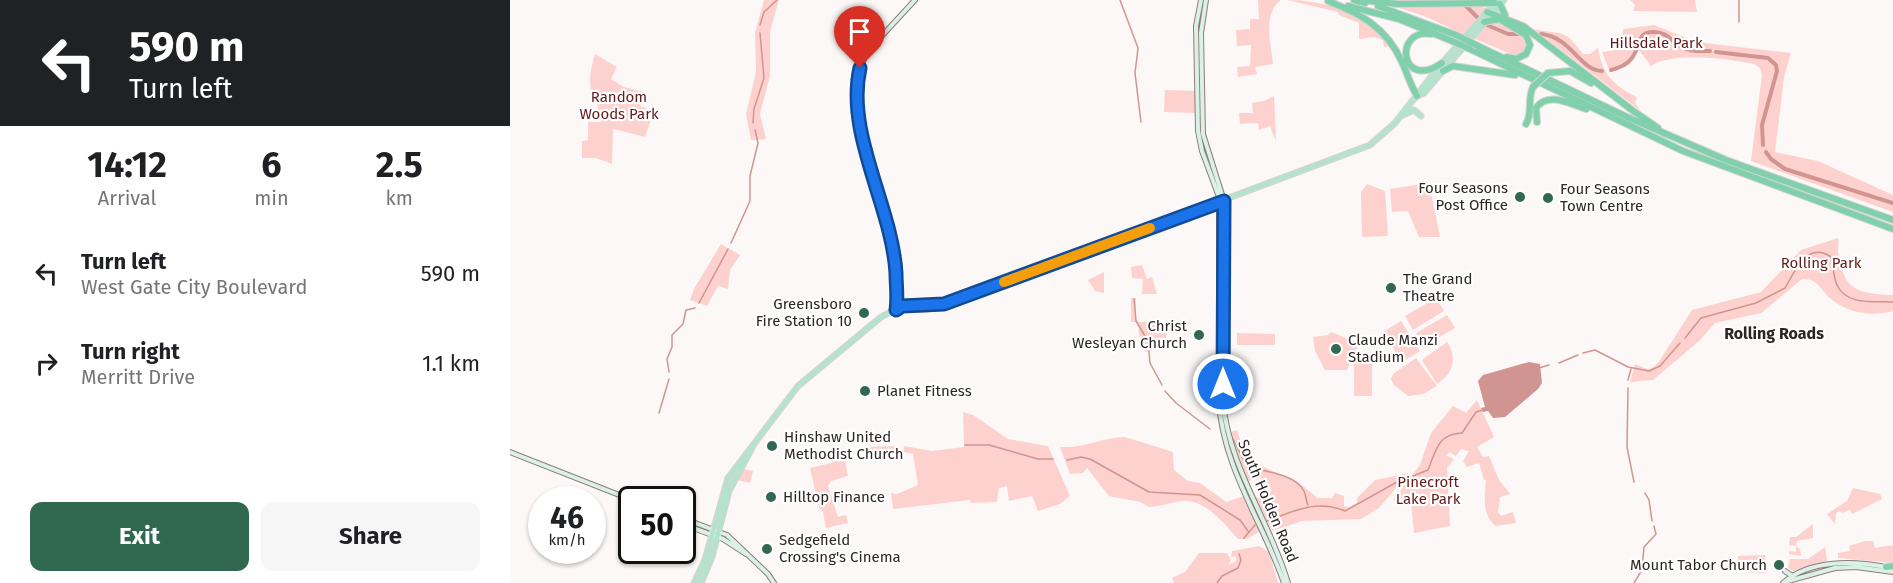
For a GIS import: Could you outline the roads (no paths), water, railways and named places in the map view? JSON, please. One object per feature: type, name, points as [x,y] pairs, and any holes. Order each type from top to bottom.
[{"type":"highway","points":[[1326,0],[1392,17],[1516,59],[1524,57],[1530,49],[1526,35],[1511,24],[1495,18],[1484,22]]},
{"type":"highway","points":[[1326,0],[1363,16],[1382,30],[1397,52],[1417,96]]},
{"type":"highway","points":[[1354,0],[1399,12],[1454,38],[1470,50],[1535,84]]},
{"type":"highway","points":[[1361,0],[1398,4],[1499,2],[1501,10],[1508,18]]},
{"type":"highway","points":[[1490,12],[1508,18],[1545,42],[1632,110]]},
{"type":"highway","points":[[1440,35],[1424,34],[1413,37],[1408,43],[1406,54],[1410,65],[1422,72],[1442,63]]},
{"type":"highway","points":[[1480,46],[1674,138],[1756,171],[1893,220]]},
{"type":"highway","points":[[1443,71],[1454,66],[1504,72],[1719,166],[1893,229]]},
{"type":"highway","points":[[1620,122],[1551,99],[1538,105],[1532,123],[1530,109],[1535,84],[1548,73],[1561,70],[1575,73],[1674,138]]},
{"type":"main road","points":[[896,310],[893,250],[860,122],[856,90],[860,68],[868,51],[915,0]]},
{"type":"main road","name":"South Holden Road","points":[[1201,0],[1196,31],[1198,131],[1202,152],[1222,201],[1219,402],[1222,431],[1229,458],[1284,583]]},
{"type":"main road","name":"South Holden Road","points":[[1206,0],[1201,33],[1203,134],[1222,201],[1223,402],[1226,430],[1234,456],[1288,583]]},
{"type":"main road","points":[[694,583],[703,566],[726,483],[737,464],[798,386],[860,332],[896,310],[927,309],[1370,145],[1383,136],[1442,63],[1499,2]]},
{"type":"main road","points":[[1417,96],[1443,71],[1490,12]]},
{"type":"main road","points":[[1401,116],[1414,111],[1421,116]]},
{"type":"main road","points":[[701,583],[709,568],[731,486],[753,446]]},
{"type":"main road","points":[[510,452],[618,494]]},
{"type":"main road","points":[[696,525],[712,532]]},
{"type":"main road","points":[[696,528],[728,536],[768,574],[774,583]]},
{"type":"main road","points":[[1784,583],[1793,576],[1814,568],[1842,563],[1891,568]]},
{"type":"main road","points":[[1784,583],[1835,568],[1891,568]]},
{"type":"main road","points":[[1785,571],[1793,576]]},
{"type":"waterway","points":[[760,25],[764,12],[777,0]]},
{"type":"waterway","points":[[1120,0],[1138,48],[1135,73],[1141,122]]},
{"type":"waterway","points":[[1739,0],[1739,22]]},
{"type":"waterway","points":[[1466,6],[1477,17]]},
{"type":"waterway","points":[[1487,25],[1508,34],[1522,34]]},
{"type":"waterway","points":[[1611,70],[1630,61],[1646,33],[1658,32],[1689,50],[1710,51]]},
{"type":"waterway","points":[[753,123],[754,109],[764,78],[760,33]]},
{"type":"waterway","points":[[1541,34],[1552,36],[1587,65],[1602,71]]},
{"type":"waterway","points":[[1716,52],[1768,58],[1776,65],[1777,71],[1762,125],[1763,145]]},
{"type":"waterway","points":[[731,243],[750,201],[750,176],[758,143],[755,130]]},
{"type":"waterway","points":[[1766,152],[1771,159],[1785,169],[1893,203]]},
{"type":"waterway","points":[[699,303],[728,249]]},
{"type":"waterway","points":[[1685,338],[1701,318],[1756,303],[1785,288],[1802,260],[1815,253],[1823,253],[1831,257],[1837,285],[1847,296],[1862,301],[1893,302]]},
{"type":"waterway","points":[[1134,299],[1136,321],[1148,341],[1150,363],[1162,385]]},
{"type":"waterway","points":[[669,372],[667,359],[672,347],[672,335],[683,324],[686,310],[695,308]]},
{"type":"waterway","points":[[1583,353],[1595,350],[1628,367],[1649,371],[1660,366],[1680,343]]},
{"type":"waterway","points":[[1559,363],[1578,355]]},
{"type":"waterway","points":[[1539,368],[1549,365]]},
{"type":"waterway","points":[[1628,380],[1631,369]]},
{"type":"waterway","points":[[659,413],[669,379]]},
{"type":"waterway","points":[[1628,388],[1627,447],[1634,482]]},
{"type":"waterway","points":[[1165,391],[1176,403],[1210,429]]},
{"type":"waterway","points":[[1413,476],[1428,470],[1442,440],[1462,433],[1476,412],[1483,410]]},
{"type":"waterway","points":[[1233,439],[1247,467],[1278,474],[1294,481],[1304,491],[1308,505]]},
{"type":"waterway","points":[[965,445],[989,445],[1038,459],[1053,459]]},
{"type":"waterway","points":[[1067,460],[1081,457],[1090,459],[1149,492],[1200,495],[1240,520],[1248,531]]},
{"type":"waterway","points":[[1267,521],[1296,510],[1315,506],[1345,511],[1406,477]]},
{"type":"waterway","points":[[1645,493],[1649,500],[1652,521]]},
{"type":"waterway","points":[[1244,538],[1255,525]]},
{"type":"waterway","points":[[1634,583],[1642,570],[1644,547],[1656,534],[1654,526]]},
{"type":"waterway","points":[[1217,583],[1222,576],[1238,568],[1241,560],[1239,554]]},
{"type":"place","name":"Four Seasons Post Office","points":[[1520,197]]},
{"type":"place","name":"Four Seasons Town Centre","points":[[1548,198]]},
{"type":"place","name":"The Grand Theatre","points":[[1391,288]]},
{"type":"place","name":"Greensboro Fire Station 10","points":[[864,313]]},
{"type":"place","name":"Christ Wesleyan Church","points":[[1199,335]]},
{"type":"place","name":"Claude Manzi Stadium","points":[[1336,349]]},
{"type":"place","name":"Planet Fitness","points":[[865,391]]},
{"type":"place","name":"Hinshaw United Methodist Church","points":[[772,446]]},
{"type":"place","name":"Hilltop Finance","points":[[771,497]]},
{"type":"place","name":"Sedgefield Crossing's Cinema","points":[[767,549]]},
{"type":"place","name":"Mount Tabor Church","points":[[1779,565]]},
{"type":"district","name":"Rolling Roads","points":[[1774,333]]},
{"type":"park label","name":"Hillsdale Park","points":[[1656,43]]},
{"type":"park label","name":"Random Woods Park","points":[[619,106]]},
{"type":"park label","name":"Rolling Park","points":[[1821,263]]},
{"type":"park label","name":"Pinecroft Lake Park","points":[[1428,490]]}]
